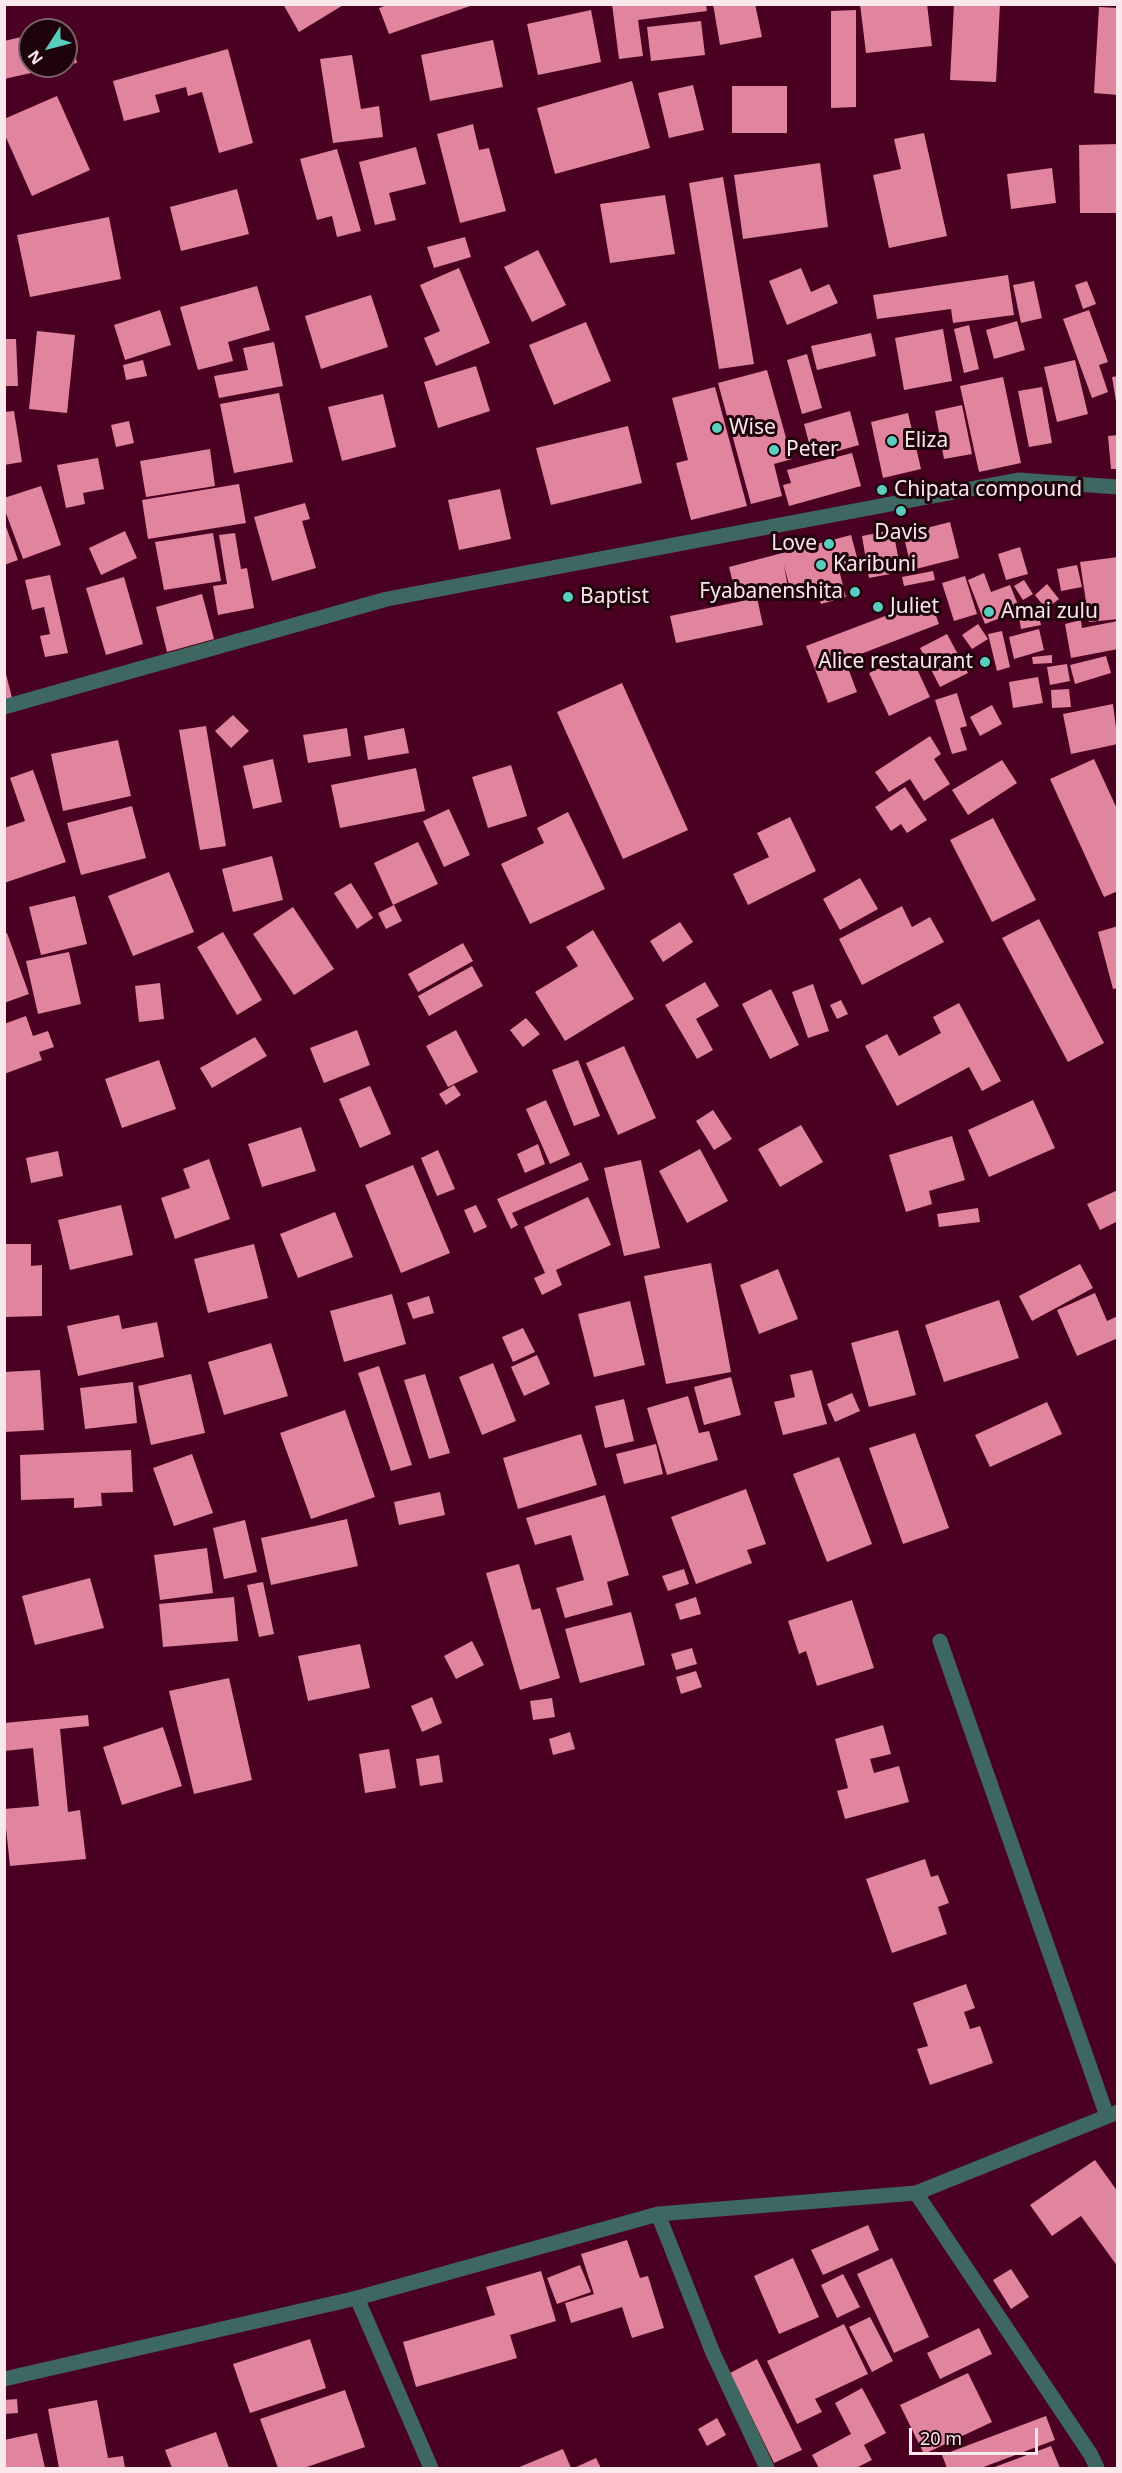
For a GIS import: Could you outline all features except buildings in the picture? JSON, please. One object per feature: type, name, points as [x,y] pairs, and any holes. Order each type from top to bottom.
[{"type":"street","points":[[4,707],[387,599],[1018,480],[1118,487]]},
{"type":"street","points":[[4,2379],[357,2298],[658,2214],[916,2193],[1112,2114],[940,1641]]},
{"type":"street","points":[[916,2193],[1091,2455],[1097,2469]]},
{"type":"street","points":[[658,2214],[713,2353],[767,2469]]},
{"type":"street","points":[[357,2298],[431,2469]]},
{"type":"place","name":"Wise","points":[[717,428]]},
{"type":"place","name":"Eliza","points":[[892,441]]},
{"type":"place","name":"Peter","points":[[774,450]]},
{"type":"place","name":"Chipata compound","points":[[882,490]]},
{"type":"place","name":"Davis","points":[[901,511]]},
{"type":"place","name":"Love","points":[[829,544]]},
{"type":"place","name":"Karibuni","points":[[821,565]]},
{"type":"place","name":"Fyabanenshita","points":[[855,592]]},
{"type":"place","name":"Baptist","points":[[568,597]]},
{"type":"place","name":"Juliet","points":[[878,607]]},
{"type":"place","name":"Amai zulu","points":[[989,612]]},
{"type":"place","name":"Alice restaurant","points":[[985,662]]}]
